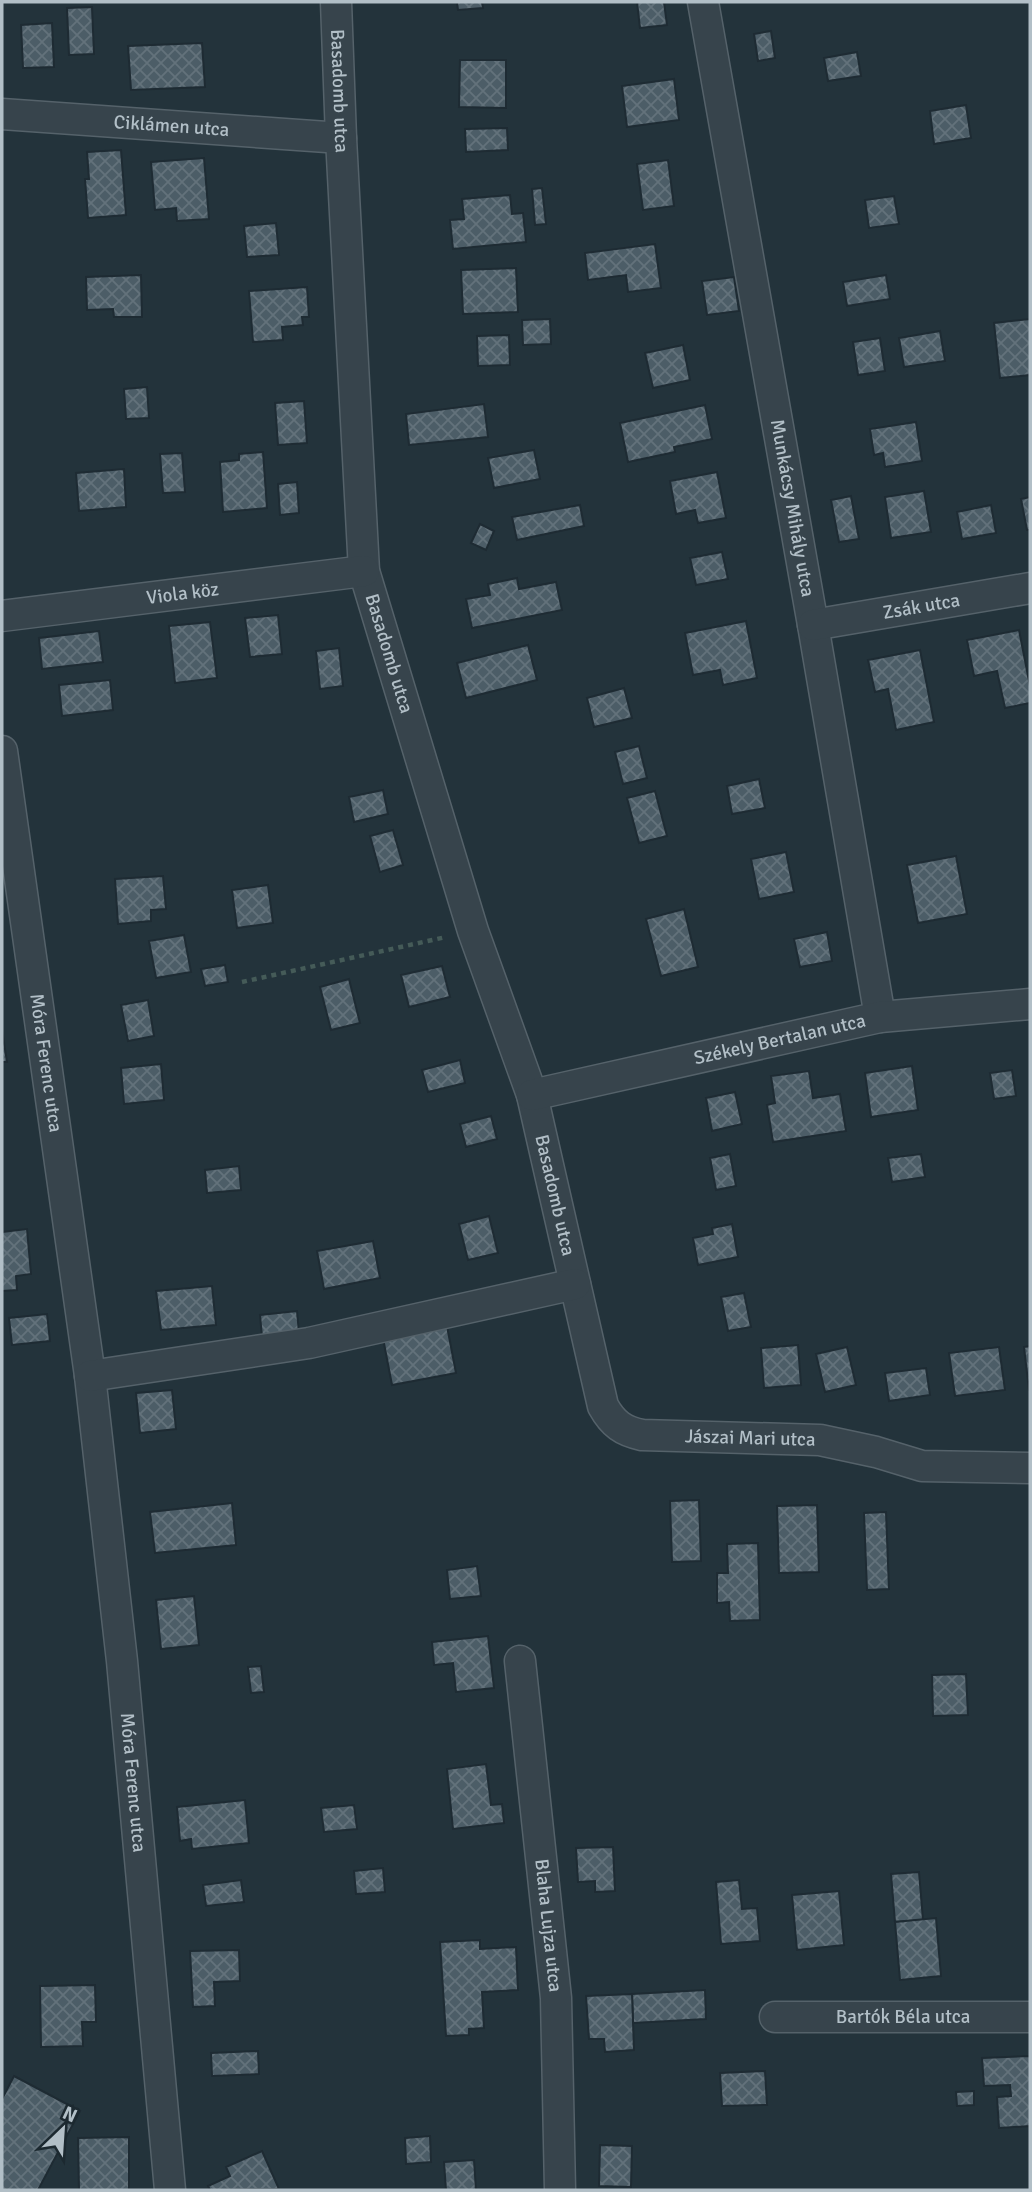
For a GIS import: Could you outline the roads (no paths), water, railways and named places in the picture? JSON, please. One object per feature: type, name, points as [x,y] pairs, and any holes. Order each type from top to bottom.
[{"type":"street","name":"Basadomb utca","points":[[336,2],[365,571],[473,931],[532,1095],[575,1284]]},
{"type":"street","name":"Munkácsy Mihály utca","points":[[703,2],[880,1017]]},
{"type":"street","name":"Ciklámen utca","points":[[2,114],[341,138]]},
{"type":"street","name":"Viola köz","points":[[2,616],[365,571]]},
{"type":"street","name":"Zsák utca","points":[[813,625],[1030,588]]},
{"type":"street","name":"Móra Ferenc utca","points":[[2,751],[90,1376],[122,1661],[170,2190]]},
{"type":"street","name":"Székely Bertalan utca","points":[[532,1095],[880,1017],[1030,1004]]},
{"type":"street","points":[[90,1376],[309,1343],[575,1284]]},
{"type":"street","name":"Jászai Mari utca","points":[[575,1284],[603,1406],[611,1420],[625,1432],[642,1435],[820,1440],[876,1452],[922,1466],[1030,1468]]},
{"type":"street","name":"Blaha Lujza utca","points":[[520,1661],[556,1998],[560,2190]]},
{"type":"street","name":"Bartók Béla utca","points":[[775,2017],[1030,2017]]}]
